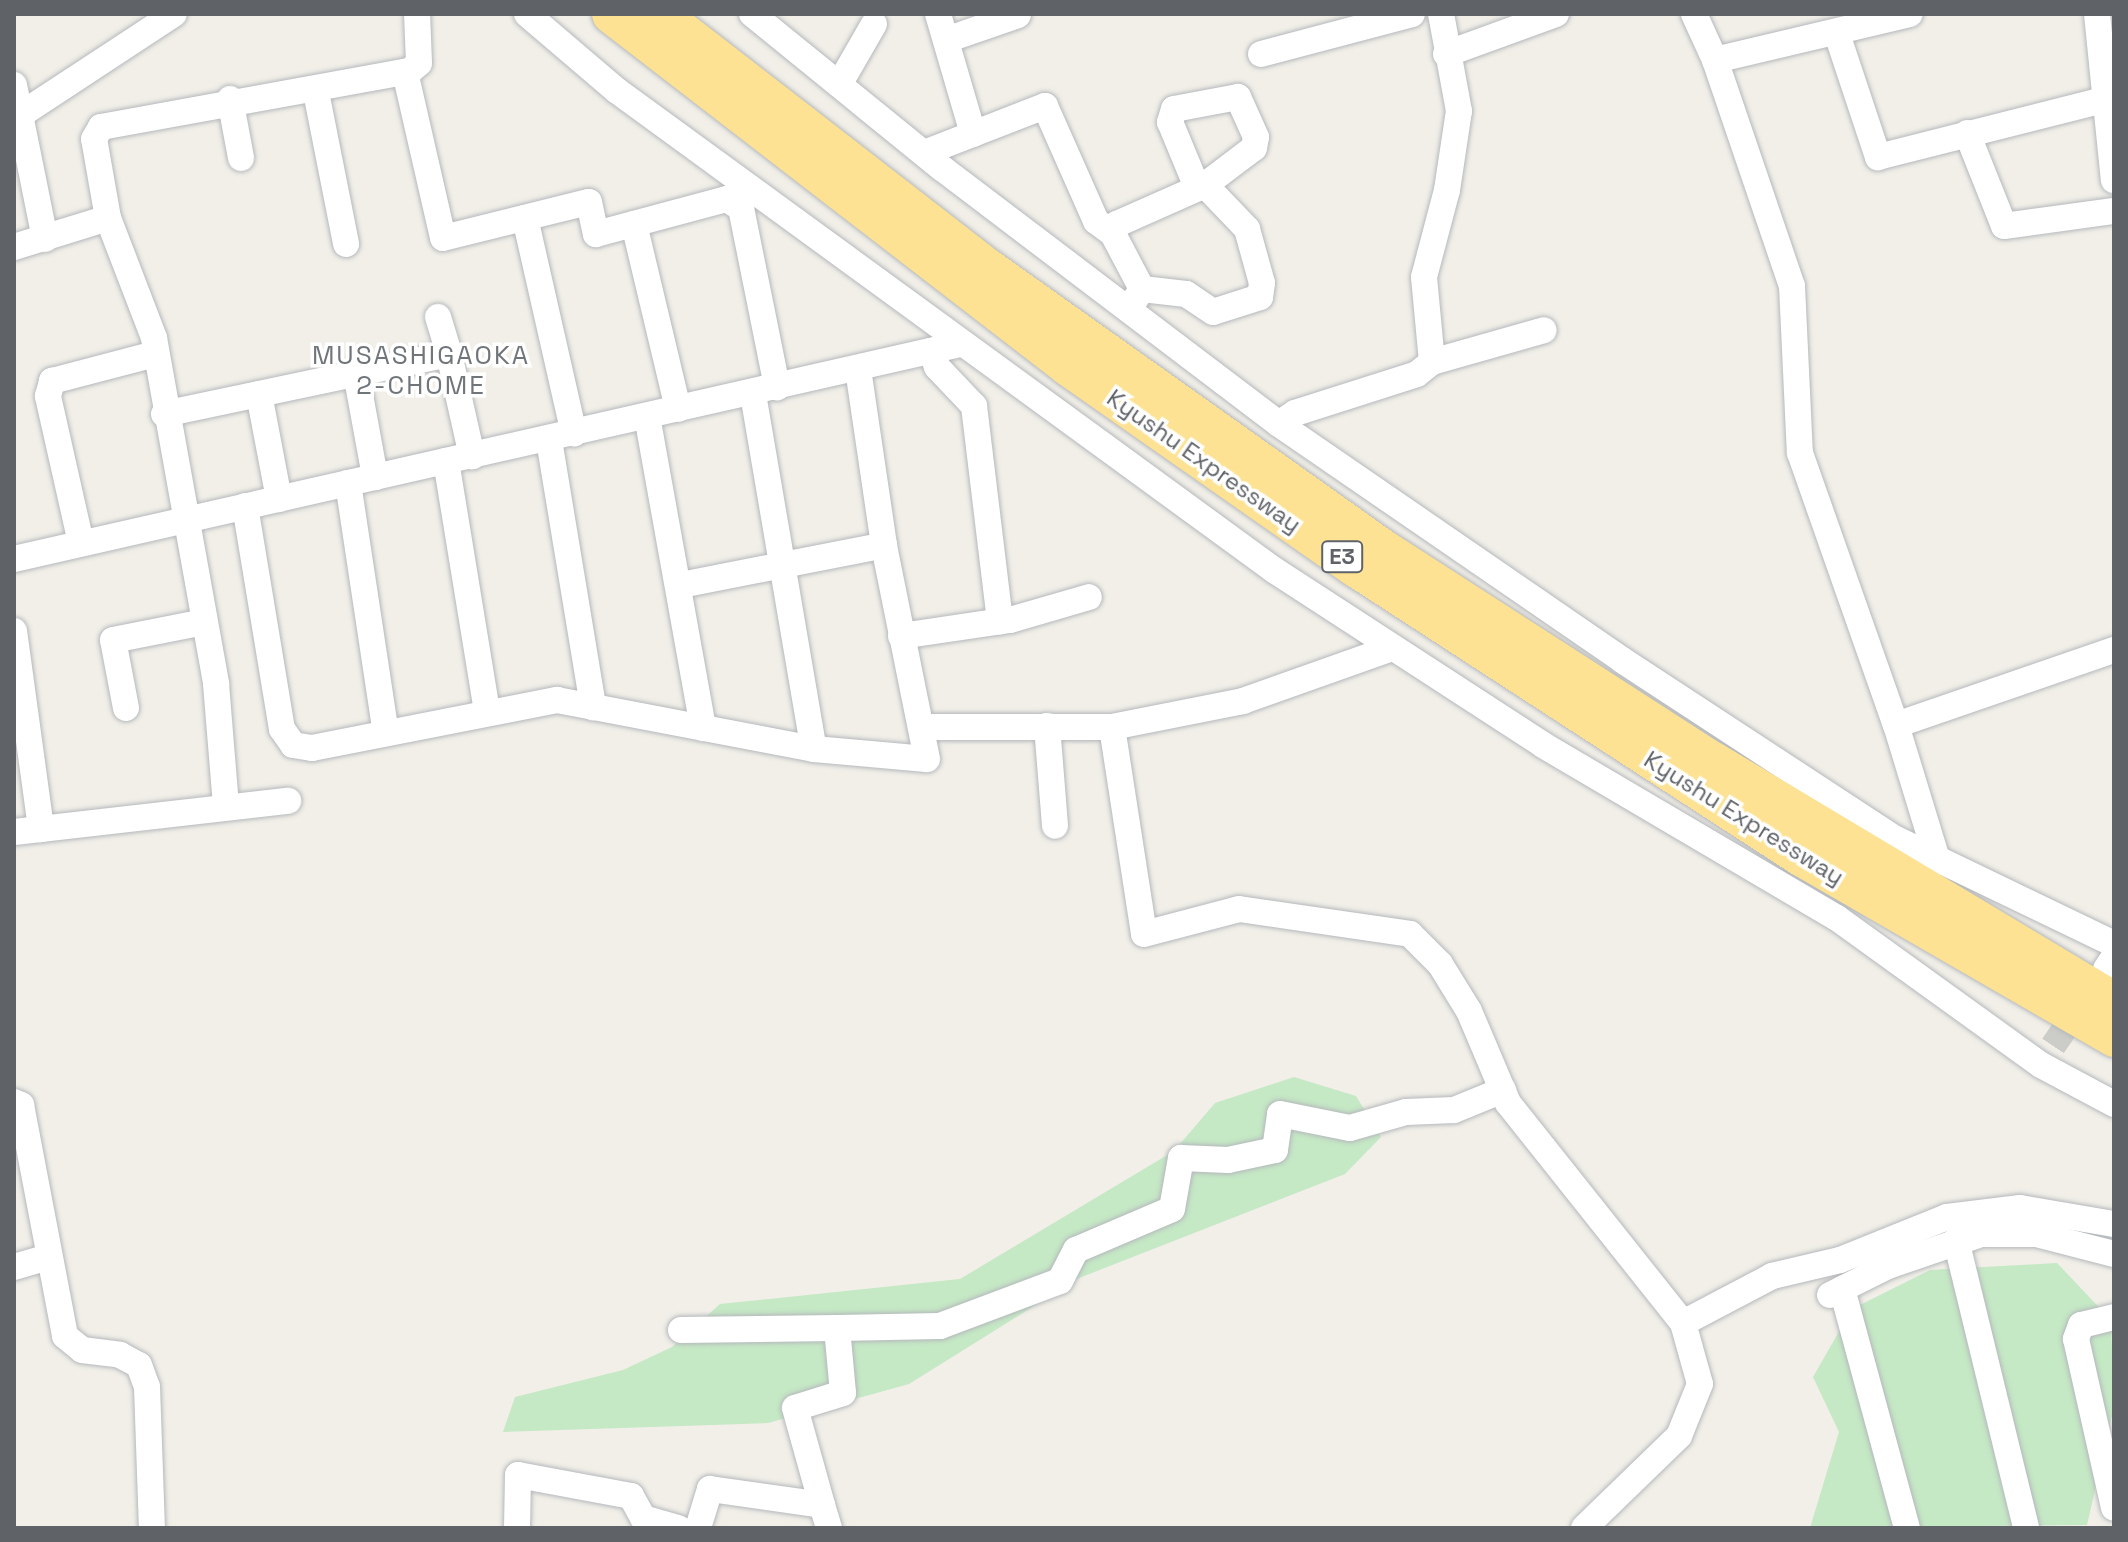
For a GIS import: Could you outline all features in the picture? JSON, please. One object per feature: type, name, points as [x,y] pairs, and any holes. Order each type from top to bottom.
[{"type":"highway","name":"Kyushu Expressway","points":[[612,14],[1070,367],[1356,567],[1801,856],[2114,1037]]},
{"type":"highway","name":"Kyushu Expressway","points":[[659,14],[988,269],[1385,551],[1713,762],[2112,968]]},
{"type":"street","points":[[17,116],[174,14]]},
{"type":"street","points":[[226,805],[216,684],[164,414],[150,321],[108,218],[94,139],[101,127],[230,99],[316,92],[405,72],[419,63],[417,14]]},
{"type":"street","points":[[527,14],[616,90],[960,344],[1389,649],[1837,918],[2047,1055],[2114,1104]]},
{"type":"street","points":[[752,14],[924,153],[1135,299],[1279,424],[1744,744],[2112,968]]},
{"type":"street","points":[[938,14],[973,134]]},
{"type":"street","points":[[1261,54],[1412,14]]},
{"type":"street","points":[[1432,362],[1424,277],[1447,190],[1459,111],[1441,14]]},
{"type":"street","points":[[1446,54],[1556,14]]},
{"type":"street","points":[[1694,14],[1715,60],[1792,286],[1800,453],[1896,725],[1938,862]]},
{"type":"street","points":[[1715,60],[1837,34],[1910,14]]},
{"type":"street","points":[[2097,14],[2103,100],[2114,180]]},
{"type":"street","points":[[946,40],[1018,15]]},
{"type":"street","points":[[840,83],[874,24]]},
{"type":"street","points":[[1837,34],[1878,157],[2103,100]]},
{"type":"street","points":[[405,72],[443,238],[589,202],[596,234],[727,199],[741,208],[765,391],[782,564],[814,749]]},
{"type":"street","points":[[14,85],[17,116],[45,239]]},
{"type":"street","points":[[316,92],[346,244]]},
{"type":"street","points":[[230,99],[241,158]]},
{"type":"street","points":[[924,153],[1045,106],[1096,221],[1113,234],[1135,299]]},
{"type":"street","points":[[1967,133],[2004,226],[2114,211]]},
{"type":"street","points":[[1113,234],[1117,224],[1205,185],[1247,229],[1262,283],[1260,297],[1213,312],[1186,294],[1135,299]]},
{"type":"street","points":[[14,247],[108,218]]},
{"type":"street","points":[[525,218],[561,437],[593,707]]},
{"type":"street","points":[[634,224],[678,409]]},
{"type":"street","points":[[438,317],[472,456]]},
{"type":"street","points":[[1279,424],[1295,413],[1417,374],[1432,362],[1544,330]]},
{"type":"street","points":[[14,559],[765,391],[960,344]]},
{"type":"street","points":[[931,351],[937,367],[974,406],[1000,621]]},
{"type":"street","points":[[81,543],[48,396],[52,381],[155,354]]},
{"type":"street","points":[[164,414],[449,354]]},
{"type":"street","points":[[245,506],[286,738],[293,745],[312,748],[557,700],[814,749],[927,759],[884,545],[858,369]]},
{"type":"street","points":[[356,373],[375,477]]},
{"type":"street","points":[[259,394],[279,499]]},
{"type":"street","points":[[647,416],[681,585],[703,728]]},
{"type":"street","points":[[446,461],[487,712]]},
{"type":"street","points":[[348,483],[386,733]]},
{"type":"street","points":[[681,585],[884,545]]},
{"type":"street","points":[[901,636],[1000,621],[1089,597]]},
{"type":"street","points":[[126,708],[113,640],[204,622]]},
{"type":"street","points":[[14,631],[41,829]]},
{"type":"street","points":[[921,727],[1112,727],[1243,701],[1389,649]]},
{"type":"street","points":[[1896,725],[2114,650]]},
{"type":"street","points":[[1047,726],[1055,826]]},
{"type":"street","points":[[1112,727],[1144,934],[1239,909],[1410,934],[1440,964],[1469,1011],[1503,1090],[1683,1323],[1700,1384],[1679,1436],[1584,1528]]},
{"type":"street","points":[[14,832],[226,805],[288,801]]},
{"type":"street","points":[[681,1330],[940,1326],[1060,1281],[1076,1250],[1172,1209],[1181,1158],[1228,1160],[1275,1150],[1280,1114],[1350,1128],[1406,1112],[1454,1110],[1503,1090]]},
{"type":"street","points":[[14,1102],[21,1105],[65,1336],[82,1350],[120,1355],[139,1365],[143,1376],[152,1528]]},
{"type":"street","points":[[1683,1323],[1762,1280],[1840,1260],[1947,1217],[2020,1208],[2114,1224]]},
{"type":"street","points":[[1907,1528],[1836,1292],[1956,1240],[1993,1233],[2036,1234],[2114,1254]]},
{"type":"street","points":[[1956,1240],[2026,1528]]},
{"type":"street","points":[[14,1267],[48,1257]]},
{"type":"street","points":[[2114,1317],[2081,1325],[2076,1339],[2114,1508]]},
{"type":"street","points":[[698,1528],[710,1489],[826,1516],[795,1408],[843,1393],[837,1328]]},
{"type":"street","points":[[517,1528],[518,1475],[631,1496],[643,1518],[679,1528]]},
{"type":"green space","points":[[1294,1077],[1356,1096],[1381,1137],[1345,1174],[1079,1278],[909,1384],[768,1423],[503,1432],[515,1397],[623,1370],[672,1347],[720,1304],[960,1279],[1174,1151],[1215,1103]]},
{"type":"green space","points":[[2057,1263],[2111,1320],[2114,1407],[2087,1525],[1810,1528],[1839,1432],[1813,1377],[1852,1309],[1930,1270]]},
{"type":"tunnel","points":[[2053,1046],[2083,1002]]},
{"type":"district","name":"MUSASHIGAOKA 2-CHOME","points":[[421,371]]}]
